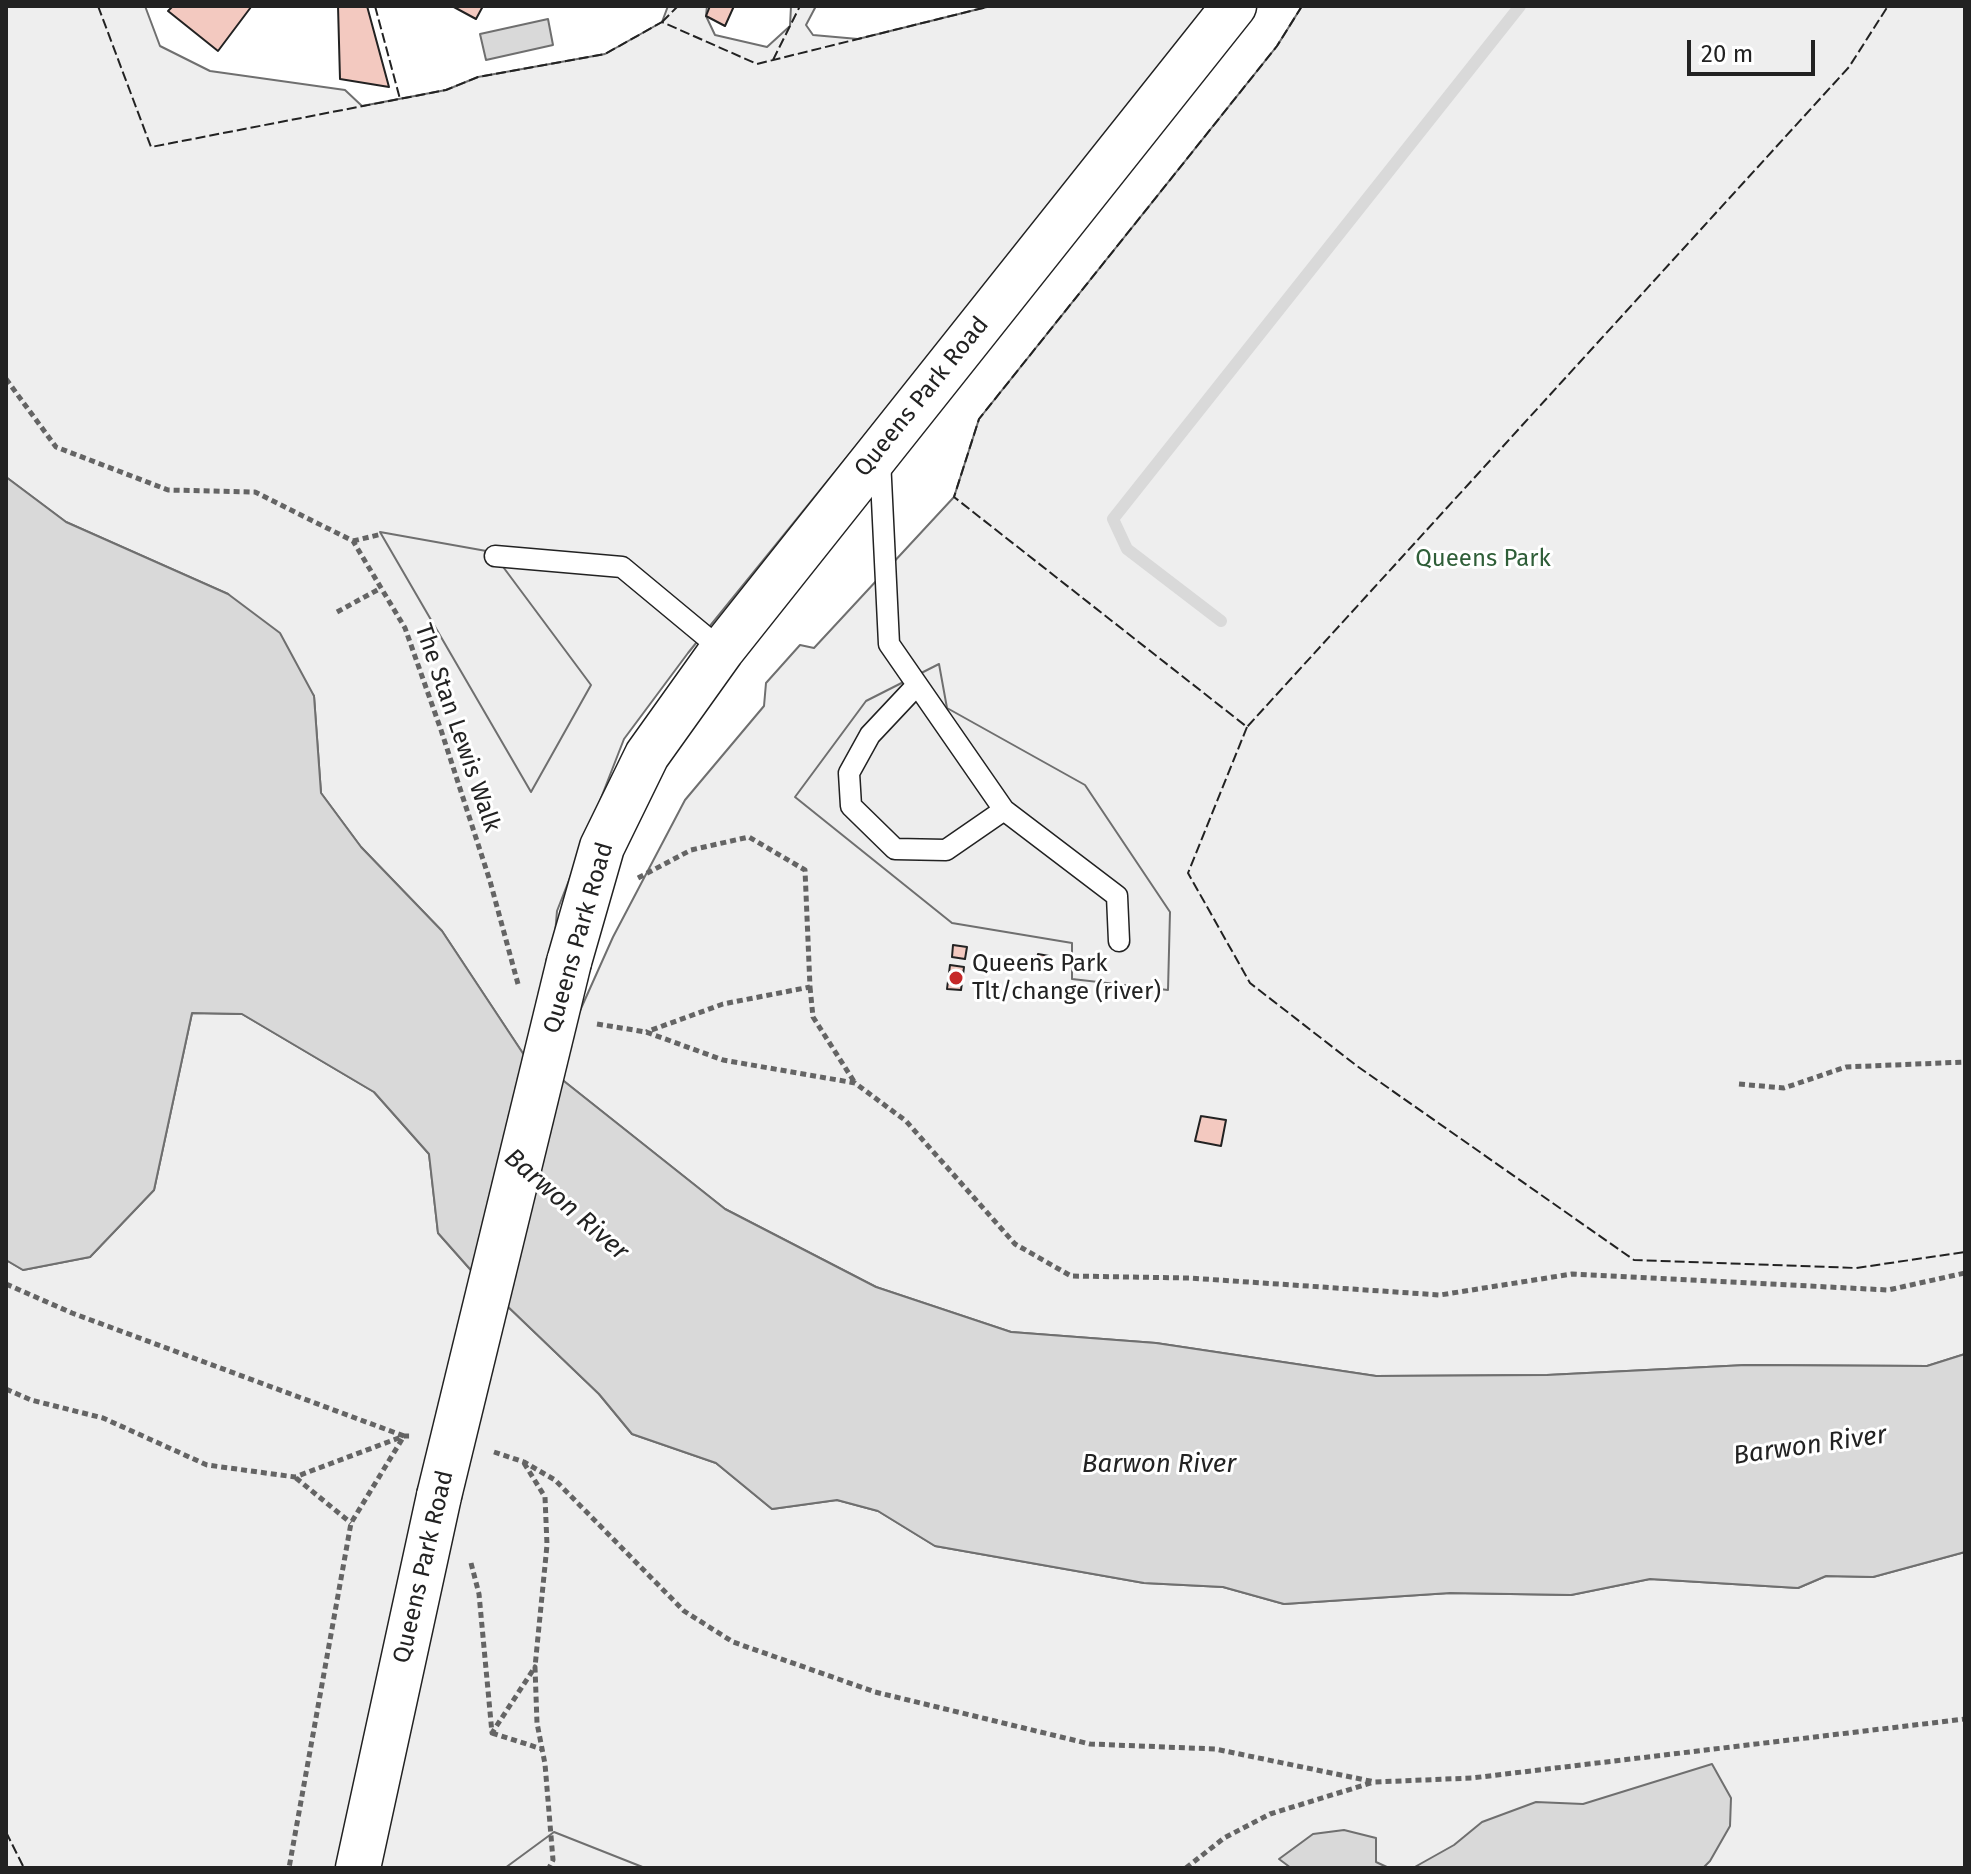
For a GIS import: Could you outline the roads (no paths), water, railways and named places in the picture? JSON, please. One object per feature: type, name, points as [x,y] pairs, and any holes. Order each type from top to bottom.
[{"type":"main road","name":"Queens Park Road","points":[[358,1868],[439,1496],[569,962],[602,847],[647,755],[722,650],[1234,6]]},
{"type":"lane","points":[[879,451],[889,644],[1004,810],[1117,896],[1119,941]]},
{"type":"lane","points":[[495,556],[622,567],[722,650]]},
{"type":"lane","points":[[917,685],[870,735],[849,773],[851,806],[895,849],[946,850],[1004,810]]},
{"type":"water","points":[[548,19],[553,45],[486,60],[480,34]]},
{"type":"water","name":"Barwon River","points":[[6,477],[66,522],[228,594],[280,633],[314,696],[321,793],[361,847],[442,931],[528,1061],[560,1078],[725,1209],[876,1287],[1011,1332],[1156,1343],[1376,1376],[1547,1375],[1746,1365],[1927,1366],[1965,1354],[1965,1552],[1873,1577],[1826,1576],[1798,1588],[1650,1579],[1571,1595],[1450,1593],[1284,1604],[1223,1587],[1144,1583],[935,1546],[878,1511],[837,1500],[772,1509],[716,1463],[632,1434],[599,1394],[477,1277],[438,1233],[429,1154],[374,1092],[242,1014],[192,1013],[154,1190],[90,1257],[23,1270],[6,1260]]},
{"type":"water","points":[[1712,1764],[1731,1798],[1730,1826],[1703,1868],[1413,1868],[1454,1845],[1482,1822],[1536,1802],[1583,1804]]},
{"type":"water","points":[[1344,1830],[1376,1838],[1376,1862],[1389,1868],[1291,1868],[1279,1859],[1313,1834]]},
{"type":"waterway","points":[[1221,621],[1127,549],[1113,519],[1520,6]]},
{"type":"place","name":"Queens Park Tlt/change (river)","points":[[956,978]]},
{"type":"park label","name":"Queens Park","points":[[1483,559]]}]
